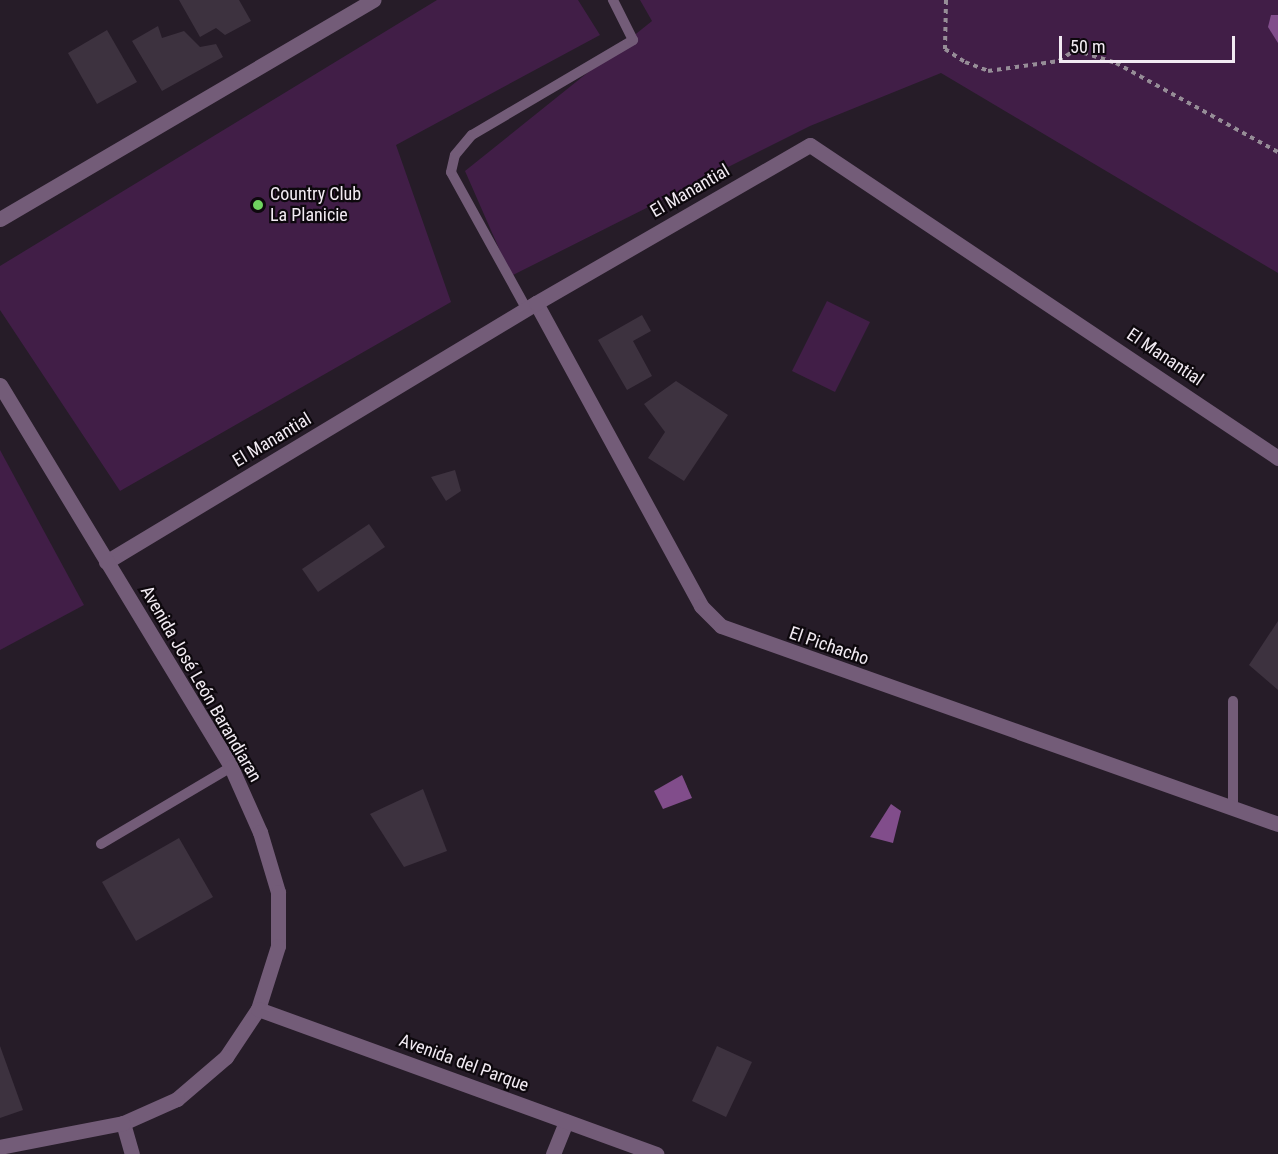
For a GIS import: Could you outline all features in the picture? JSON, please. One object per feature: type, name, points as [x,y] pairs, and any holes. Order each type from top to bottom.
[{"type":"street","points":[[0,219],[364,2]]},
{"type":"street","name":"El Manantial","points":[[106,562],[531,305],[810,145],[1278,459]]},
{"type":"street","name":"El Pichacho","points":[[531,305],[701,606],[721,626],[1278,824]]},
{"type":"street","name":"Avenida José León Barandiaran","points":[[0,385],[231,767],[278,892],[278,946],[258,1009],[226,1057],[177,1100],[123,1123],[0,1147]]},
{"type":"street","name":"Avenida del Parque","points":[[258,1009],[656,1154]]},
{"type":"street","points":[[553,1154],[566,1121]]},
{"type":"street","points":[[123,1123],[132,1154]]},
{"type":"lane","points":[[531,305],[451,172],[455,155],[472,135],[633,40],[613,0]]},
{"type":"lane","points":[[1233,701],[1233,807]]},
{"type":"lane","points":[[100,844],[231,767]]},
{"type":"path","points":[[946,0],[945,49],[965,62],[988,71],[1059,61],[1075,50],[1116,63],[1278,152]]},
{"type":"shaded area","name":"Country Club La Planicie","points":[[437,0],[578,0],[600,35],[396,145],[451,302],[120,491],[0,310],[0,266]]},
{"type":"shaded area","points":[[640,0],[1278,0],[1278,273],[941,73],[810,126],[511,276],[465,171],[652,21]]},
{"type":"shaded area","points":[[1271,15],[1278,15],[1278,43],[1268,27]]},
{"type":"shaded area","points":[[827,301],[870,322],[835,392],[792,371]]},
{"type":"shaded area","points":[[0,450],[84,605],[0,650]]},
{"type":"shaded area","points":[[682,775],[692,798],[663,809],[654,791]]},
{"type":"shaded area","points":[[891,804],[901,811],[893,843],[870,837]]},
{"type":"building","points":[[179,0],[239,0],[251,21],[225,35],[216,28],[200,37]]},
{"type":"building","points":[[158,26],[162,38],[184,31],[200,47],[216,44],[223,57],[162,91],[132,41]]},
{"type":"building","points":[[107,30],[137,82],[97,104],[68,53]]},
{"type":"building","points":[[642,315],[651,331],[633,341],[652,376],[627,390],[598,340]]},
{"type":"building","points":[[676,381],[728,415],[684,481],[648,458],[665,432],[644,404]]},
{"type":"building","points":[[455,470],[461,491],[446,501],[431,477]]},
{"type":"building","points":[[369,524],[385,547],[318,592],[302,569]]},
{"type":"building","points":[[1278,621],[1278,690],[1249,665]]},
{"type":"building","points":[[423,789],[447,851],[404,867],[370,814]]},
{"type":"building","points":[[179,838],[213,897],[136,941],[102,882]]},
{"type":"building","points":[[0,1046],[23,1110],[0,1118]]},
{"type":"building","points":[[717,1046],[752,1062],[726,1117],[692,1101]]},
{"type":"place","name":"Country Club La Planicie","points":[[258,205]]}]
